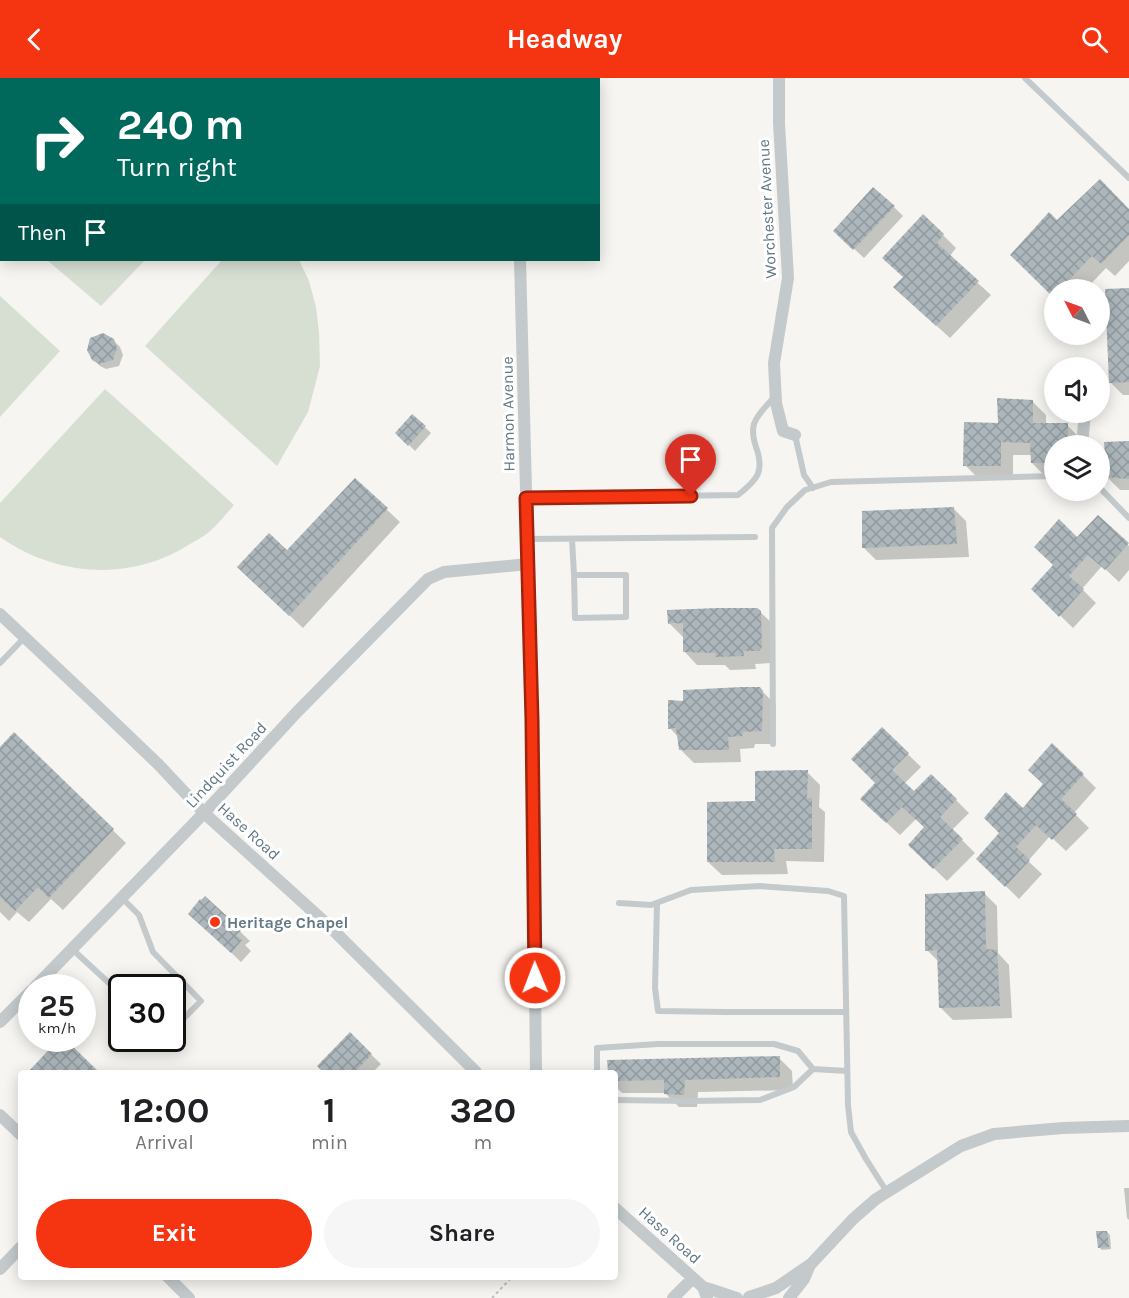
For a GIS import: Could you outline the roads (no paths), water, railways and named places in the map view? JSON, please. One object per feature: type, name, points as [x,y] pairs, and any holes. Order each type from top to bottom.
[{"type":"street","name":"Worchester Avenue","points":[[779,78],[779,123],[788,278],[774,363],[776,403],[783,431],[795,435]]},
{"type":"street","name":"Harmon Avenue","points":[[520,261],[532,720],[536,1070]]},
{"type":"street","name":"Lindquist Road","points":[[47,974],[204,813],[297,712],[428,579],[444,572],[528,564]]},
{"type":"street","name":"Hase Road","points":[[0,614],[149,756],[204,813],[328,925],[474,1070]]},
{"type":"street","name":"Lindquist Road","points":[[0,1022],[18,1004]]},
{"type":"street","points":[[0,1115],[18,1132]]},
{"type":"street","points":[[705,1293],[714,1290],[737,1298],[750,1298],[776,1288],[811,1264],[853,1219],[876,1199],[961,1146],[994,1134],[1064,1128],[1129,1126]]},
{"type":"street","name":"Hase Road","points":[[618,1211],[693,1278],[705,1293]]},
{"type":"street","points":[[0,1269],[18,1249]]},
{"type":"street","points":[[789,1298],[804,1279],[811,1264]]},
{"type":"street","points":[[673,1298],[693,1278]]},
{"type":"street","points":[[171,1280],[189,1298]]},
{"type":"lane","points":[[1024,78],[1129,178]]},
{"type":"lane","points":[[526,498],[738,495],[751,485],[760,471],[754,441],[754,424],[776,395]]},
{"type":"lane","points":[[795,435],[804,475],[813,488]]},
{"type":"lane","points":[[774,744],[772,528],[787,507],[806,490],[831,482],[1044,476]]},
{"type":"lane","points":[[1110,498],[1129,518]]},
{"type":"lane","points":[[527,539],[755,537]]},
{"type":"lane","points":[[572,539],[574,618],[626,617],[626,575],[574,575]]},
{"type":"lane","points":[[0,663],[24,638]]},
{"type":"lane","points":[[618,903],[651,905],[691,890],[760,886],[828,891],[844,896],[848,1105],[851,1132],[887,1192]]},
{"type":"lane","points":[[122,897],[139,915],[153,952],[175,974]]},
{"type":"lane","points":[[657,903],[655,988],[658,1011],[846,1012]]},
{"type":"lane","points":[[72,948],[108,982]]},
{"type":"lane","points":[[186,986],[201,1001],[186,1016]]},
{"type":"lane","points":[[597,1070],[597,1048],[658,1044],[774,1044],[798,1051],[813,1069]]},
{"type":"lane","points":[[618,1100],[760,1100],[794,1087],[813,1069],[847,1071]]},
{"type":"place","name":"Heritage Chapel","points":[[215,922]]}]
